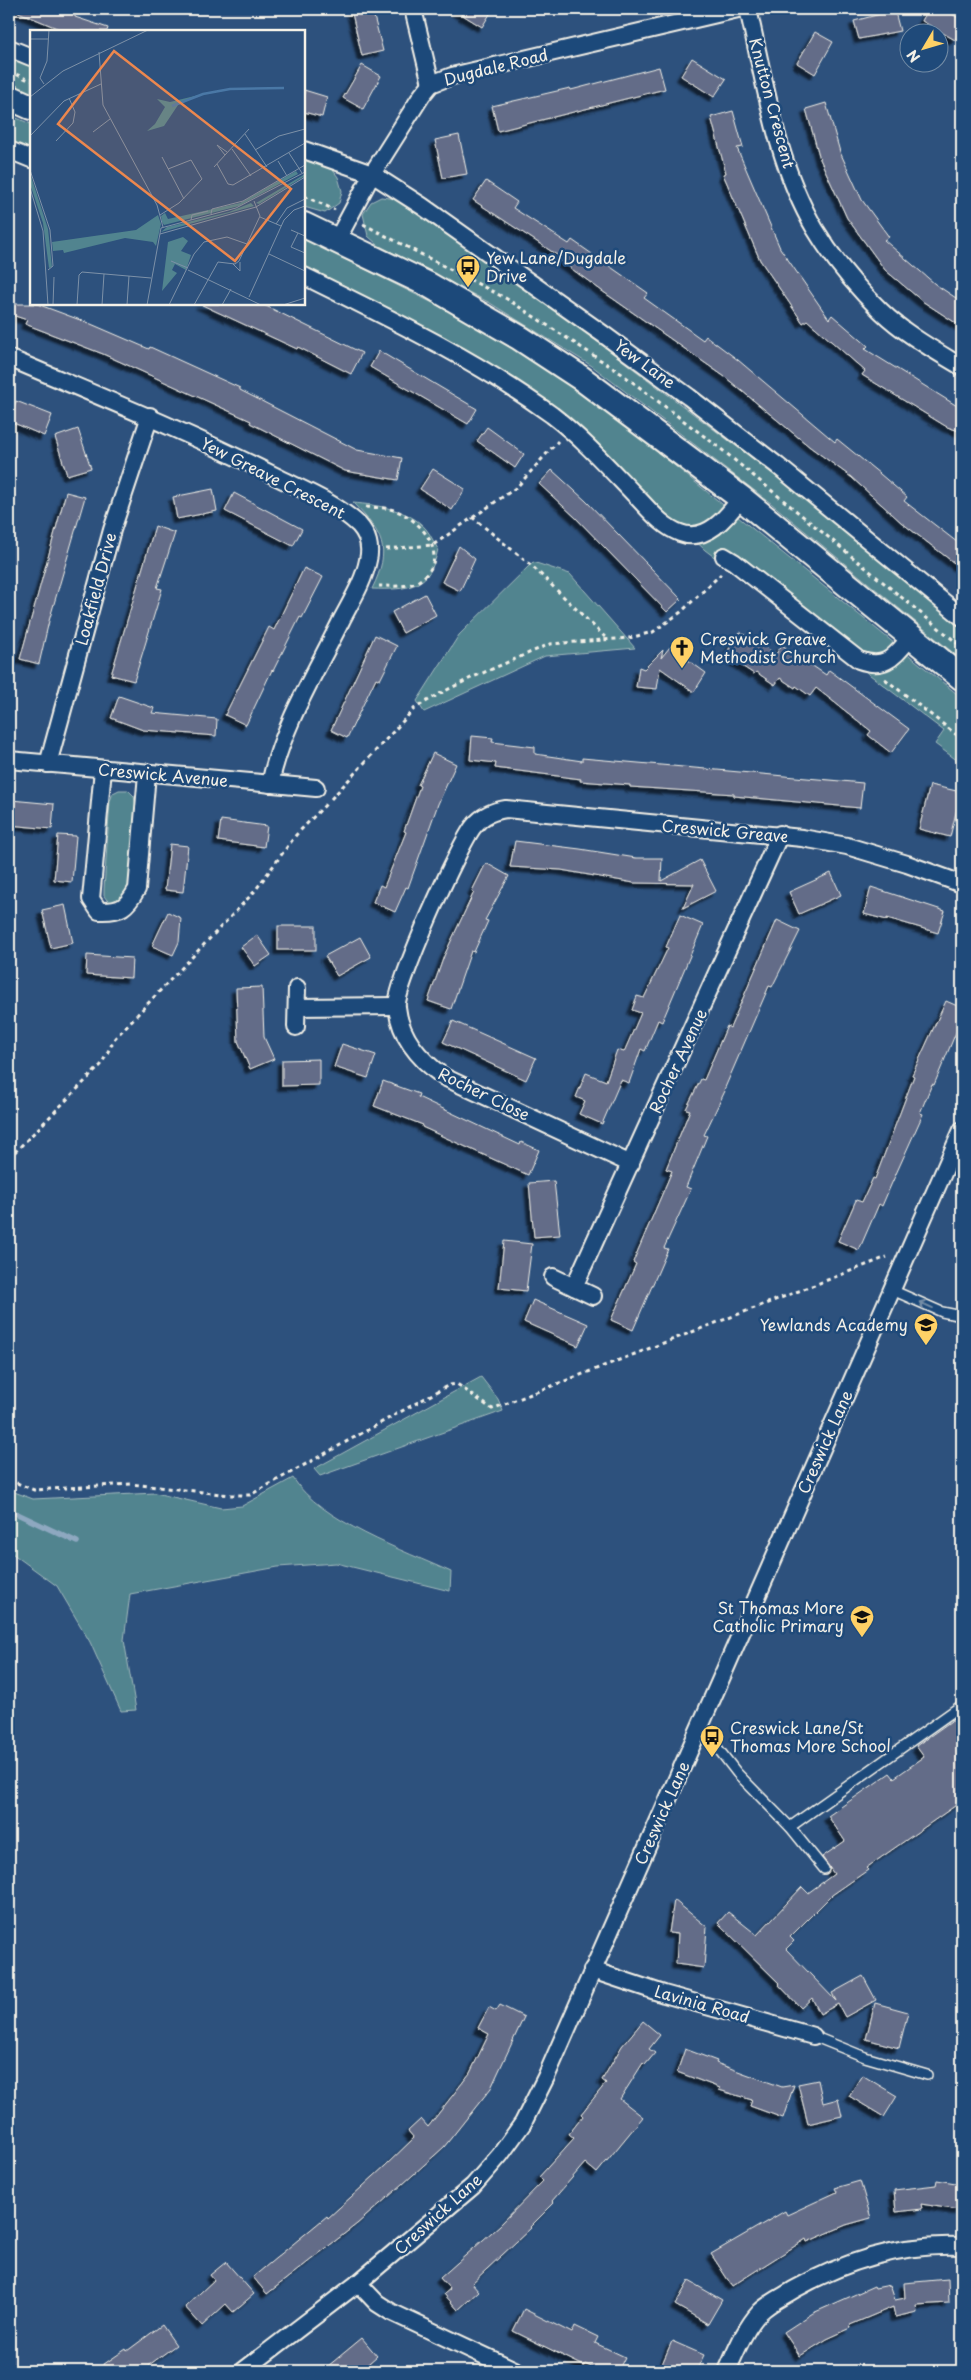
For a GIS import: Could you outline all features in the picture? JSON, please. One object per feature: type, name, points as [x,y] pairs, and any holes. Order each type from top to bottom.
[{"type":"main road","points":[[9,97],[30,107]]},
{"type":"main road","points":[[305,225],[454,299],[520,338],[581,378],[741,498],[962,678]]},
{"type":"street","points":[[412,9],[430,84]]},
{"type":"street","name":"Dugdale Road","points":[[337,240],[372,174],[430,84],[452,76],[738,9]]},
{"type":"street","name":"Knutton Crescent","points":[[748,9],[777,133],[793,182],[815,228],[844,271],[882,312],[920,342],[962,367]]},
{"type":"street","points":[[9,48],[30,57]]},
{"type":"street","points":[[9,150],[30,159]]},
{"type":"street","name":"Yew Lane","points":[[305,150],[372,174],[481,247],[689,397],[870,540],[962,617]]},
{"type":"street","points":[[305,276],[410,328],[471,362],[552,416],[568,429],[658,519],[681,534],[702,534],[728,514],[741,498]]},
{"type":"street","name":"Yew Greave Crescent","points":[[9,358],[150,416],[262,469],[341,511],[361,527],[367,538],[370,550]]},
{"type":"street","name":"Loakfield Drive","points":[[48,764],[112,530],[150,416]]},
{"type":"street","points":[[270,784],[280,743],[362,580],[370,550]]},
{"type":"street","points":[[729,559],[859,660],[876,664],[891,659],[912,636]]},
{"type":"street","name":"Creswick Avenue","points":[[9,760],[316,788]]},
{"type":"street","points":[[103,769],[91,899],[99,911],[113,912],[129,904],[137,889],[147,774]]},
{"type":"street","name":"Creswick Greave","points":[[396,1006],[404,975],[465,839],[484,816],[493,811],[506,809],[780,834],[847,846],[907,864],[962,884]]},
{"type":"street","name":"Rocher Avenue","points":[[574,1287],[780,834]]},
{"type":"street","points":[[296,1027],[297,988]]},
{"type":"street","points":[[297,1007],[396,1006]]},
{"type":"street","name":"Rocher Close","points":[[396,1006],[402,1027],[415,1052],[428,1066],[444,1077],[631,1164]]},
{"type":"street","name":"Creswick Lane","points":[[243,2371],[358,2283],[473,2186],[500,2155],[523,2123],[546,2077],[962,1130]]},
{"type":"street","points":[[553,1277],[594,1296]]},
{"type":"street","name":"Lavinia Road","points":[[592,1970],[664,1994],[813,2036]]},
{"type":"street","points":[[727,2371],[748,2328],[760,2312],[775,2300],[817,2277],[864,2258],[916,2246],[962,2246]]},
{"type":"street","points":[[358,2283],[377,2303],[391,2312],[517,2371]]},
{"type":"lane","points":[[892,1290],[942,1312],[962,1316]]},
{"type":"lane","points":[[790,1827],[962,1705]]},
{"type":"lane","points":[[698,1730],[709,1737],[737,1774],[790,1827],[824,1869]]},
{"type":"lane","points":[[813,2036],[865,2057],[926,2075]]},
{"type":"path","points":[[9,71],[30,80]]},
{"type":"path","points":[[454,299],[463,276],[481,247]]},
{"type":"path","points":[[370,550],[433,545],[517,487],[568,429]]},
{"type":"path","points":[[341,511],[362,507],[390,509],[405,516],[420,527],[433,545],[434,557],[430,568],[421,580],[404,586],[377,586],[362,580]]},
{"type":"path","points":[[472,517],[533,567],[608,639]]},
{"type":"path","points":[[9,1158],[101,1065],[115,1038],[254,892],[296,835],[415,708],[471,678],[550,644],[629,638],[652,632],[681,612],[729,559]]},
{"type":"path","points":[[876,664],[883,678],[962,739]]},
{"type":"path","points":[[9,1480],[34,1490],[131,1484],[230,1495],[250,1495],[448,1385],[458,1384],[492,1409],[888,1256],[904,1262]]},
{"type":"green space","points":[[9,55],[30,64],[30,95],[9,85]]},
{"type":"green space","points":[[9,115],[30,124],[30,152],[9,142]]},
{"type":"green space","points":[[305,158],[330,166],[338,177],[342,191],[339,203],[325,213],[305,207]]},
{"type":"green space","points":[[381,197],[398,199],[558,312],[773,474],[962,624],[962,660],[772,504],[592,366],[490,303],[378,245],[368,236],[363,214],[371,202]]},
{"type":"green space","points":[[305,239],[477,325],[542,366],[633,432],[962,698],[962,764],[935,744],[944,731],[705,550],[557,411],[445,337],[305,269]]},
{"type":"green space","points":[[353,503],[392,509],[411,517],[426,529],[438,549],[429,572],[423,579],[407,587],[372,589],[382,563],[383,552],[381,542],[371,524]]},
{"type":"green space","points":[[533,562],[570,574],[635,648],[545,656],[424,712],[417,701],[459,635]]},
{"type":"green space","points":[[119,790],[128,790],[134,796],[136,807],[129,897],[110,904],[104,896],[104,889],[110,801],[113,793]]},
{"type":"green space","points":[[481,1377],[498,1399],[503,1411],[320,1476],[314,1469]]},
{"type":"green space","points":[[293,1478],[306,1494],[343,1521],[388,1544],[451,1572],[450,1591],[336,1563],[278,1567],[130,1594],[124,1640],[136,1710],[121,1711],[90,1642],[57,1586],[9,1551],[9,1490],[33,1499],[155,1493],[221,1508],[242,1506]]},
{"type":"building","points":[[11,9],[60,9],[75,15],[75,17],[108,28],[107,30],[62,30]]},
{"type":"building","points":[[351,9],[372,9],[383,51],[362,56]]},
{"type":"building","points":[[453,9],[493,9],[482,27]]},
{"type":"building","points":[[928,9],[943,9],[962,20],[962,27],[955,40],[948,36],[948,22],[922,21]]},
{"type":"building","points":[[888,12],[895,12],[898,31],[859,39],[854,21]]},
{"type":"building","points":[[815,32],[833,42],[815,74],[797,63]]},
{"type":"building","points":[[692,58],[726,79],[714,97],[681,76]]},
{"type":"building","points":[[362,65],[381,76],[363,109],[343,98]]},
{"type":"building","points":[[659,67],[665,89],[498,131],[492,106],[570,88],[571,90]]},
{"type":"building","points":[[305,90],[327,97],[322,117],[305,112]]},
{"type":"building","points":[[826,103],[840,152],[862,200],[889,237],[884,240],[935,284],[962,302],[962,327],[922,301],[885,270],[847,218],[820,159],[806,109]]},
{"type":"building","points":[[733,111],[743,147],[737,148],[780,248],[829,319],[832,315],[868,346],[865,349],[962,409],[962,432],[947,427],[862,375],[865,371],[807,320],[803,323],[760,260],[723,174],[726,173],[711,117]]},
{"type":"building","points":[[459,135],[467,174],[443,178],[435,140]]},
{"type":"building","points":[[486,181],[517,202],[513,208],[569,244],[572,240],[648,293],[644,298],[703,340],[706,336],[738,360],[835,442],[837,439],[880,474],[907,497],[904,501],[962,546],[962,569],[902,523],[851,477],[810,447],[725,377],[558,259],[560,257],[473,200]]},
{"type":"building","points":[[9,304],[40,305],[91,324],[149,349],[150,347],[240,388],[240,390],[357,450],[402,458],[398,480],[345,471],[250,423],[251,421],[103,354],[25,324],[27,320],[9,314]]},
{"type":"building","points":[[202,305],[264,305],[362,353],[351,374],[298,347],[297,349]]},
{"type":"building","points":[[379,351],[477,409],[468,424],[370,367]]},
{"type":"building","points":[[16,401],[52,415],[44,436],[9,421]]},
{"type":"building","points":[[487,427],[524,454],[515,468],[477,441]]},
{"type":"building","points":[[78,429],[91,468],[67,475],[55,437]]},
{"type":"building","points":[[433,469],[465,489],[452,510],[420,489]]},
{"type":"building","points":[[552,470],[586,501],[681,599],[667,612],[575,517],[539,484]]},
{"type":"building","points":[[213,489],[217,511],[177,519],[173,497]]},
{"type":"building","points":[[66,492],[85,497],[49,621],[39,664],[20,659]]},
{"type":"building","points":[[234,493],[302,529],[293,546],[225,511]]},
{"type":"building","points":[[155,526],[175,533],[157,588],[162,589],[134,681],[111,675]]},
{"type":"building","points":[[459,546],[475,559],[460,591],[442,582]]},
{"type":"building","points":[[304,568],[323,577],[272,670],[246,725],[225,715],[269,627],[274,630]]},
{"type":"building","points":[[425,594],[436,615],[403,633],[392,612]]},
{"type":"building","points":[[740,632],[776,654],[782,645],[826,675],[829,670],[909,729],[891,753],[868,735],[871,731],[816,688],[810,696],[780,678],[775,685],[725,655]]},
{"type":"building","points":[[375,635],[397,646],[380,680],[376,678],[347,738],[331,730]]},
{"type":"building","points":[[670,647],[706,673],[694,692],[660,668],[657,689],[636,687],[639,667],[644,669],[663,650],[661,658]]},
{"type":"building","points":[[119,696],[154,708],[152,713],[217,719],[216,736],[143,730],[111,718]]},
{"type":"building","points":[[472,736],[493,738],[492,742],[535,747],[535,754],[582,761],[582,758],[863,783],[860,808],[734,796],[734,794],[630,787],[630,785],[580,781],[581,779],[495,768],[496,763],[470,760]]},
{"type":"building","points":[[433,753],[456,764],[438,804],[408,888],[406,887],[395,912],[373,902],[380,885],[384,887],[406,832],[404,831],[420,786],[418,785]]},
{"type":"building","points":[[930,785],[961,792],[950,837],[919,829]]},
{"type":"building","points":[[11,800],[54,804],[52,829],[9,825]]},
{"type":"building","points":[[221,820],[267,826],[264,847],[218,841]]},
{"type":"building","points":[[58,835],[76,836],[72,882],[54,880]]},
{"type":"building","points":[[515,841],[636,858],[662,858],[661,881],[700,860],[716,891],[683,908],[694,884],[634,883],[561,870],[510,867]]},
{"type":"building","points":[[170,844],[188,846],[183,892],[165,890]]},
{"type":"building","points":[[486,863],[509,876],[485,920],[488,921],[474,952],[471,951],[451,1009],[428,1001],[444,956]]},
{"type":"building","points":[[831,873],[841,895],[799,914],[789,892]]},
{"type":"building","points":[[871,887],[945,911],[938,933],[887,918],[887,920],[864,914]]},
{"type":"building","points":[[65,905],[73,943],[51,948],[42,910]]},
{"type":"building","points":[[168,912],[181,918],[179,942],[173,955],[152,946]]},
{"type":"building","points":[[680,915],[703,925],[662,1022],[658,1020],[645,1051],[641,1049],[629,1083],[621,1080],[602,1124],[579,1114],[585,1101],[576,1097],[586,1073],[606,1081],[617,1050],[624,1052],[641,1013],[632,1010],[637,996],[644,998],[668,948],[666,947]]},
{"type":"building","points":[[777,920],[800,931],[772,987],[769,986],[725,1091],[704,1135],[707,1136],[686,1187],[691,1189],[664,1248],[668,1249],[633,1330],[611,1320],[636,1264],[633,1262],[672,1171],[666,1169],[690,1110],[686,1109],[701,1079],[704,1080],[727,1026],[730,1028]]},
{"type":"building","points":[[278,926],[316,926],[316,950],[278,950]]},
{"type":"building","points":[[257,935],[271,955],[255,966],[241,947]]},
{"type":"building","points":[[360,937],[371,957],[337,976],[325,956]]},
{"type":"building","points":[[87,955],[132,958],[131,978],[86,975]]},
{"type":"building","points":[[262,987],[264,1037],[274,1059],[250,1069],[238,1041],[236,988]]},
{"type":"building","points":[[946,1001],[962,1008],[962,1018],[920,1113],[923,1114],[882,1206],[879,1204],[859,1250],[838,1241],[856,1200],[862,1202],[873,1178],[875,1179],[914,1076],[912,1075]]},
{"type":"building","points":[[453,1021],[536,1058],[526,1080],[443,1042]]},
{"type":"building","points":[[342,1044],[376,1055],[368,1078],[334,1067]]},
{"type":"building","points":[[319,1059],[319,1085],[282,1086],[282,1060]]},
{"type":"building","points":[[383,1081],[419,1094],[418,1097],[520,1145],[521,1142],[539,1150],[528,1175],[422,1127],[423,1125],[374,1106]]},
{"type":"building","points":[[554,1181],[560,1235],[534,1237],[529,1183]]},
{"type":"building","points":[[504,1241],[532,1244],[526,1291],[499,1288]]},
{"type":"building","points":[[533,1300],[588,1324],[578,1346],[524,1322]]},
{"type":"building","points":[[954,1719],[962,1731],[962,1801],[866,1868],[868,1870],[832,1895],[790,1937],[794,1941],[786,1949],[836,2001],[832,1993],[863,1976],[876,2000],[845,2017],[838,2004],[820,2014],[812,1998],[801,2008],[780,1984],[718,1923],[728,1912],[757,1935],[802,1887],[808,1893],[834,1874],[822,1857],[845,1841],[828,1816],[890,1773],[894,1778],[924,1757],[916,1746]]},
{"type":"building","points":[[674,1900],[707,1927],[704,1968],[676,1964],[678,1934],[669,1933]]},
{"type":"building","points":[[875,2003],[908,2012],[899,2048],[866,2039]]},
{"type":"building","points":[[500,2005],[524,2017],[491,2088],[444,2147],[357,2224],[267,2294],[253,2277],[327,2216],[328,2218],[385,2166],[414,2138],[408,2131],[421,2119],[428,2127],[470,2073],[489,2034],[478,2028],[489,2007],[496,2011]]},
{"type":"building","points":[[643,2021],[660,2035],[649,2049],[655,2053],[645,2065],[643,2063],[620,2099],[643,2117],[597,2173],[585,2163],[552,2201],[554,2203],[531,2228],[472,2283],[479,2291],[458,2310],[444,2294],[450,2289],[440,2278],[500,2225],[543,2181],[539,2177],[574,2138],[569,2134],[583,2116],[581,2114],[606,2083],[602,2080],[622,2046]]},
{"type":"building","points":[[685,2049],[717,2061],[716,2063],[782,2087],[794,2085],[783,2118],[750,2106],[752,2100],[719,2090],[720,2088],[677,2072]]},
{"type":"building","points":[[862,2075],[897,2096],[884,2117],[849,2096]]},
{"type":"building","points":[[818,2080],[823,2103],[838,2099],[842,2116],[808,2124],[798,2084]]},
{"type":"building","points":[[937,2180],[962,2184],[959,2210],[921,2204],[922,2209],[896,2212],[894,2190],[936,2185]]},
{"type":"building","points":[[860,2181],[871,2218],[846,2225],[807,2242],[806,2239],[732,2286],[711,2254],[785,2211],[787,2215],[837,2192],[835,2188]]},
{"type":"building","points":[[226,2262],[254,2294],[233,2312],[226,2304],[202,2326],[185,2307],[214,2280],[210,2275]]},
{"type":"building","points":[[948,2279],[949,2303],[916,2305],[917,2312],[895,2317],[893,2307],[850,2325],[851,2328],[827,2339],[800,2356],[784,2332],[813,2313],[874,2286],[875,2288],[890,2285],[895,2300],[905,2298],[904,2283]]},
{"type":"building","points":[[689,2281],[722,2300],[708,2324],[675,2305]]},
{"type":"building","points":[[524,2309],[572,2333],[575,2326],[598,2337],[595,2343],[625,2357],[618,2371],[600,2371],[585,2364],[584,2366],[513,2331]]},
{"type":"building","points":[[162,2325],[176,2345],[141,2371],[94,2371],[126,2349],[127,2351]]},
{"type":"building","points":[[362,2338],[377,2356],[360,2371],[322,2371]]},
{"type":"building","points":[[672,2341],[704,2355],[696,2371],[659,2371]]},
{"type":"waterway","points":[[9,1510],[77,1542]]},
{"type":"place","name":"Yew Lane/Dugdale Drive","points":[[468,288]]},
{"type":"place","name":"Creswick Greave Methodist Church","points":[[682,669]]},
{"type":"place","name":"Yewlands Academy","points":[[926,1346]]},
{"type":"place","name":"St Thomas More Catholic Primary","points":[[862,1638]]},
{"type":"place","name":"Creswick Lane/St Thomas More School","points":[[712,1758]]}]
